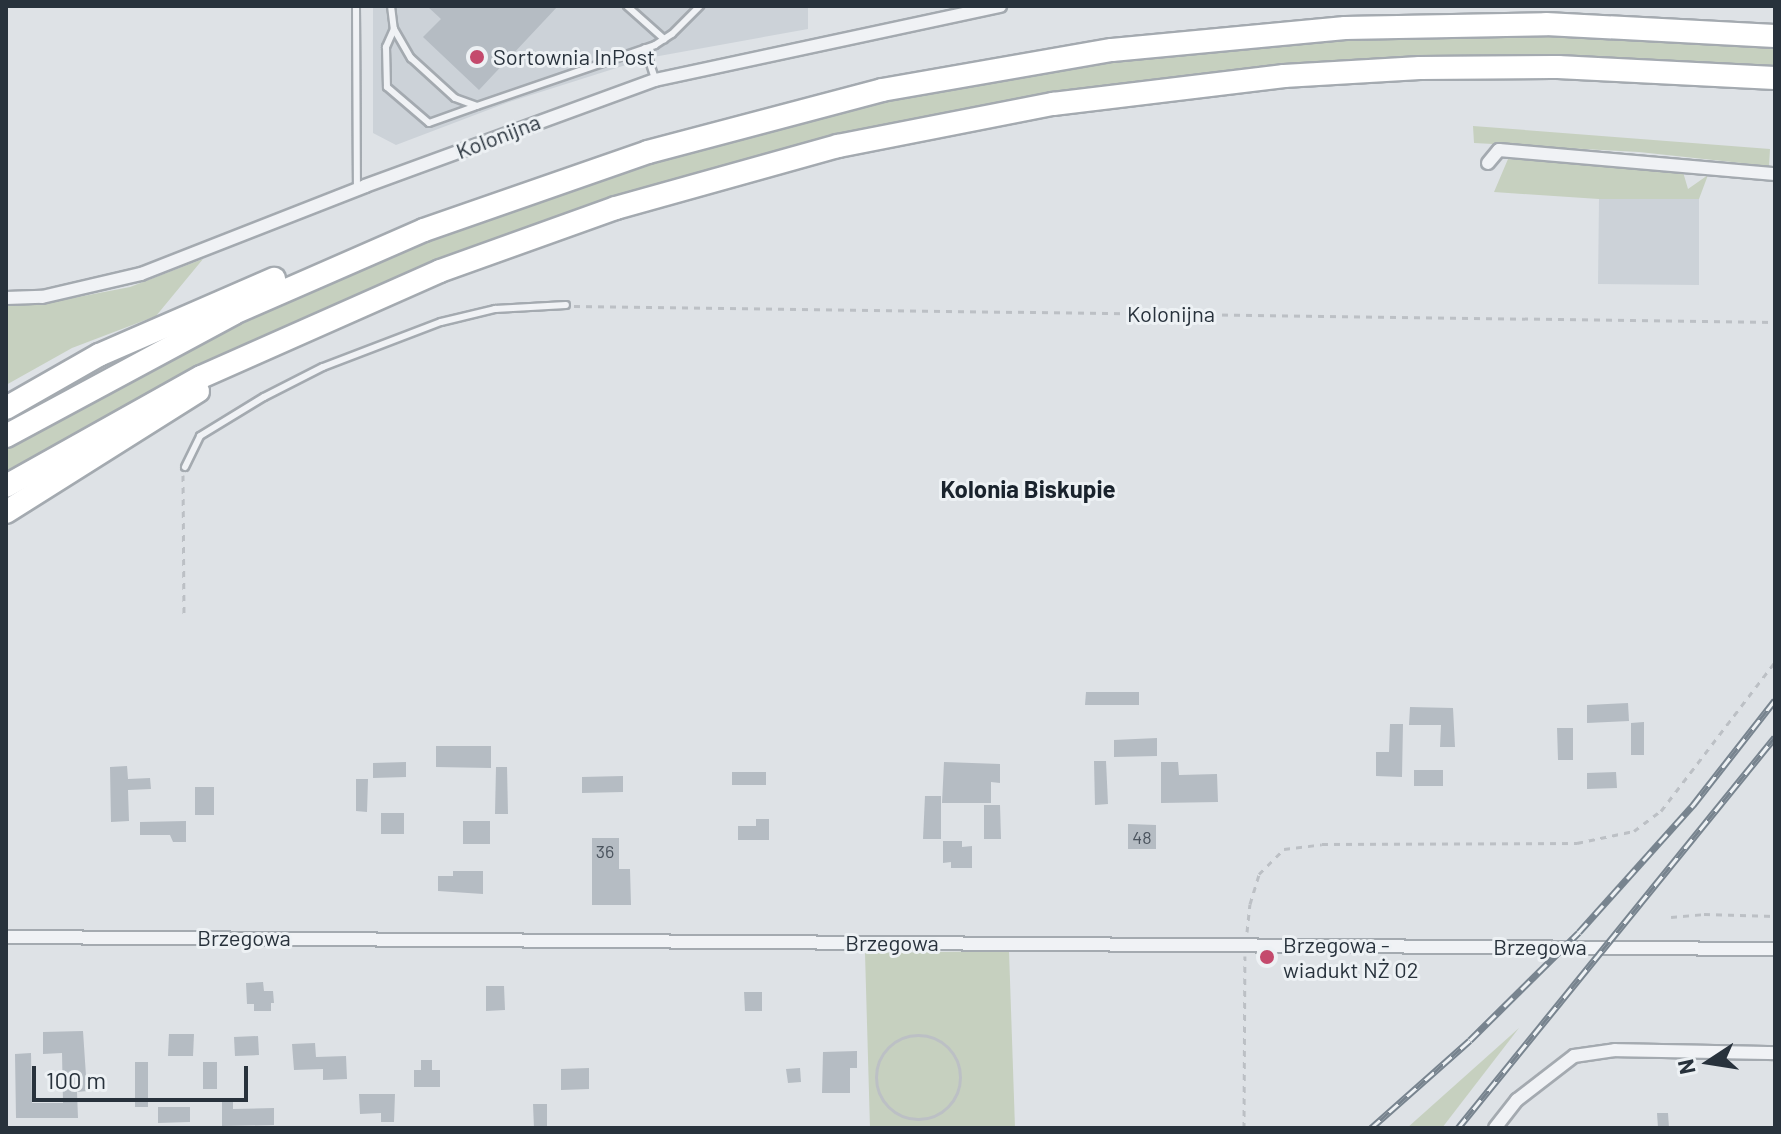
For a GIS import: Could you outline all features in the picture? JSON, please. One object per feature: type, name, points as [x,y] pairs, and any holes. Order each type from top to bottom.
[{"type":"highway","points":[[6,408],[99,355],[276,278],[424,230],[602,166],[746,124],[907,85],[1099,52],[1249,35],[1418,25],[1598,25],[1775,36]]},
{"type":"highway","points":[[6,486],[158,400],[254,352],[440,271],[602,212],[825,149],[1003,112],[1203,84],[1375,70],[1558,67],[1775,78]]},
{"type":"highway","points":[[6,436],[234,313],[424,230]]},
{"type":"highway","points":[[6,512],[169,412],[254,352]]},
{"type":"street","name":"Kolonijna","points":[[6,298],[42,297],[141,274],[357,189],[655,80],[1000,6]]},
{"type":"street","points":[[1488,163],[1499,150],[1775,174]]},
{"type":"street","name":"Brzegowa","points":[[8,937],[1775,949]]},
{"type":"street","points":[[1495,1128],[1517,1100],[1574,1056],[1615,1050],[1775,1053]]},
{"type":"lane","points":[[356,6],[357,189]]},
{"type":"lane","points":[[391,6],[394,29],[411,58],[455,98],[477,106]]},
{"type":"lane","points":[[627,6],[664,39]]},
{"type":"lane","points":[[394,29],[386,47],[384,76],[387,87],[422,120],[436,122],[645,48],[664,39],[700,6]]},
{"type":"lane","points":[[645,48],[655,80]]},
{"type":"lane","points":[[185,467],[200,436],[264,397],[323,367],[441,322],[495,309],[566,305]]},
{"type":"path","name":"Kolonijna","points":[[566,305],[1775,322]]},
{"type":"path","points":[[184,616],[185,467]]},
{"type":"path","points":[[1244,1128],[1245,946],[1250,904],[1259,874],[1284,849],[1322,844],[1577,843],[1634,831],[1661,811],[1775,662]]},
{"type":"path","points":[[1671,917],[1720,914],[1775,916]]},
{"type":"path","points":[[907,1036],[934,1038],[956,1056],[960,1084],[947,1109],[921,1120],[907,1119],[894,1113],[878,1091],[878,1063],[895,1042],[907,1036]]},
{"type":"shaded area","points":[[373,6],[808,6],[808,29],[648,58],[509,102],[396,145],[373,133]]},
{"type":"shaded area","points":[[1599,199],[1699,199],[1699,285],[1598,284]]},
{"type":"green space","points":[[1578,33],[1775,46],[1775,70],[1663,61],[1530,58],[1237,71],[1020,101],[887,126],[696,174],[474,248],[251,344],[115,413],[6,476],[6,444],[278,302],[419,241],[636,165],[915,92],[1162,53],[1289,39]]},
{"type":"green space","points":[[1473,126],[1770,149],[1769,166],[1639,152],[1474,143]]},
{"type":"green space","points":[[1508,159],[1683,172],[1688,189],[1708,175],[1699,199],[1599,199],[1494,192]]},
{"type":"green space","points":[[203,259],[156,316],[72,348],[6,385],[6,303],[42,304],[130,287]]},
{"type":"green space","points":[[1009,951],[1015,1128],[870,1128],[865,953]]},
{"type":"green space","points":[[1519,1028],[1442,1128],[1407,1128]]},
{"type":"building","name":"Sortownia InPost","points":[[427,6],[558,6],[479,90],[423,37],[441,19]]},
{"type":"building","points":[[1086,692],[1139,692],[1139,705],[1085,705]]},
{"type":"building","points":[[1628,703],[1629,721],[1587,723],[1587,705]]},
{"type":"building","points":[[1410,707],[1453,708],[1455,747],[1440,747],[1441,725],[1409,725]]},
{"type":"building","points":[[1644,722],[1644,755],[1631,755],[1631,723]]},
{"type":"building","points":[[1390,724],[1403,724],[1402,777],[1376,776],[1376,752],[1389,752]]},
{"type":"building","points":[[1557,728],[1573,728],[1573,760],[1558,760]]},
{"type":"building","points":[[1157,738],[1157,756],[1114,757],[1114,740]]},
{"type":"building","points":[[436,746],[491,746],[491,768],[436,767]]},
{"type":"building","points":[[1094,761],[1106,761],[1108,804],[1095,805]]},
{"type":"building","points":[[406,762],[406,777],[373,778],[373,763]]},
{"type":"building","points":[[944,762],[1000,764],[1000,783],[991,782],[991,803],[942,803]]},
{"type":"building","points":[[1161,762],[1178,762],[1179,775],[1217,774],[1218,802],[1161,803]]},
{"type":"building","points":[[127,766],[128,779],[150,778],[151,789],[128,790],[129,821],[111,822],[110,767]]},
{"type":"building","points":[[496,767],[507,767],[508,814],[495,814]]},
{"type":"building","points":[[1414,770],[1443,770],[1443,786],[1414,786]]},
{"type":"building","points":[[732,772],[766,772],[766,785],[732,785]]},
{"type":"building","points":[[1616,772],[1617,788],[1587,789],[1587,773]]},
{"type":"building","points":[[623,776],[623,792],[582,793],[582,777]]},
{"type":"building","points":[[356,779],[368,779],[367,812],[356,811]]},
{"type":"building","points":[[195,787],[214,787],[214,815],[195,815]]},
{"type":"building","points":[[925,796],[941,796],[941,839],[923,839]]},
{"type":"building","points":[[984,805],[1000,805],[1001,839],[984,839]]},
{"type":"building","points":[[381,813],[404,813],[404,834],[381,834]]},
{"type":"building","points":[[756,819],[769,819],[769,840],[738,840],[738,826],[756,826]]},
{"type":"building","points":[[186,821],[186,842],[173,842],[170,835],[140,835],[140,822]]},
{"type":"building","points":[[463,821],[490,821],[490,844],[463,844]]},
{"type":"building","points":[[1128,824],[1156,825],[1156,849],[1128,849]]},
{"type":"building","points":[[592,838],[619,838],[619,869],[630,869],[631,905],[592,905]]},
{"type":"building","points":[[943,841],[962,841],[962,847],[972,846],[972,868],[951,868],[951,862],[943,863]]},
{"type":"building","points":[[453,871],[483,871],[483,894],[438,891],[438,876],[453,876]]},
{"type":"building","points":[[263,982],[264,991],[273,991],[274,1003],[271,1003],[271,1011],[254,1011],[254,1004],[247,1004],[246,983]]},
{"type":"building","points":[[486,986],[504,986],[505,1010],[486,1011]]},
{"type":"building","points":[[744,992],[762,992],[762,1011],[745,1011]]},
{"type":"building","points":[[83,1031],[87,1091],[77,1092],[78,1118],[16,1118],[15,1054],[31,1053],[32,1103],[63,1103],[62,1053],[43,1054],[43,1032]]},
{"type":"building","points":[[169,1034],[194,1034],[193,1056],[168,1056]]},
{"type":"building","points":[[258,1036],[259,1055],[235,1056],[234,1037]]},
{"type":"building","points":[[315,1043],[316,1057],[346,1056],[347,1079],[323,1080],[323,1069],[294,1070],[292,1044]]},
{"type":"building","points":[[857,1051],[857,1068],[850,1068],[850,1093],[822,1093],[823,1052]]},
{"type":"building","points":[[421,1060],[432,1060],[432,1070],[440,1070],[440,1087],[414,1087],[414,1070],[421,1070]]},
{"type":"building","points":[[135,1062],[148,1062],[148,1107],[135,1107]]},
{"type":"building","points":[[203,1062],[217,1062],[217,1089],[203,1089]]},
{"type":"building","points":[[589,1068],[589,1089],[561,1090],[561,1069]]},
{"type":"building","points":[[800,1068],[801,1082],[788,1083],[786,1069]]},
{"type":"building","points":[[359,1094],[395,1094],[394,1122],[381,1122],[381,1113],[360,1114]]},
{"type":"building","points":[[222,1098],[233,1098],[233,1109],[274,1108],[274,1125],[222,1126]]},
{"type":"building","points":[[533,1104],[547,1104],[547,1128],[534,1128]]},
{"type":"building","points":[[158,1107],[190,1107],[190,1122],[158,1123]]},
{"type":"building","points":[[1657,1113],[1668,1113],[1669,1128],[1658,1128]]},
{"type":"railway","points":[[1371,1128],[1470,1040],[1579,932],[1693,805],[1775,700]]},
{"type":"railway","points":[[1458,1128],[1775,737]]},
{"type":"place","name":"Sortownia InPost","points":[[477,57]]},
{"type":"place","name":"Brzegowa - wiadukt NŻ 02","points":[[1267,957]]},
{"type":"district","name":"Kolonia Biskupie","points":[[1028,489]]}]
